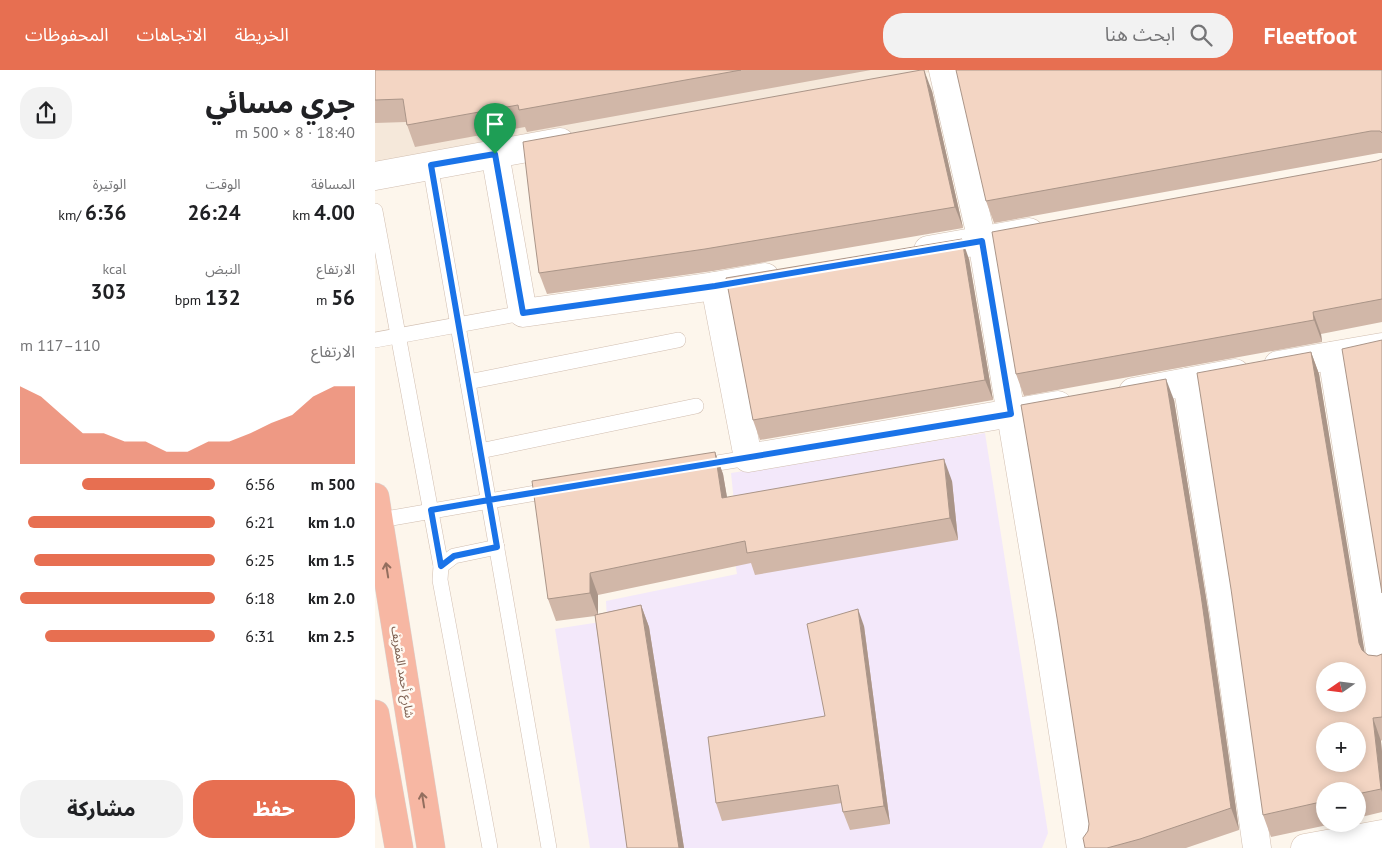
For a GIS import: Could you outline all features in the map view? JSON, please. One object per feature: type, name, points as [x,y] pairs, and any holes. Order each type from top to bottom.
[{"type":"highway","name":"شارع أحمد المقريف","points":[[377,508],[384,608],[431,848]]},
{"type":"highway","points":[[375,714],[399,848]]},
{"type":"street","points":[[942,72],[982,241],[1081,848]]},
{"type":"street","points":[[375,176],[583,138]]},
{"type":"street","points":[[495,154],[523,313],[715,286],[791,273]]},
{"type":"street","points":[[906,254],[1051,228]]},
{"type":"street","points":[[715,286],[748,458],[1080,401]]},
{"type":"street","points":[[1109,396],[1382,347]]},
{"type":"street","points":[[1332,356],[1382,663]]},
{"type":"street","points":[[1187,382],[1224,614],[1257,848]]},
{"type":"street","points":[[1305,848],[1382,834]]},
{"type":"lane","points":[[431,165],[549,848]]},
{"type":"lane","points":[[375,211],[431,510],[441,566],[440,580],[490,848]]},
{"type":"lane","points":[[375,340],[523,313]]},
{"type":"lane","points":[[468,382],[678,340]]},
{"type":"lane","points":[[480,451],[696,406]]},
{"type":"lane","points":[[681,469],[748,458]]},
{"type":"lane","points":[[377,508],[431,510],[565,488]]},
{"type":"lane","points":[[441,566],[454,556],[497,547]]},
{"type":"shaded area","points":[[375,70],[941,70],[375,175]]},
{"type":"shaded area","points":[[985,433],[1048,833],[1042,848],[590,848],[555,629],[607,621],[606,601],[737,574],[733,549],[736,522],[731,473]]},
{"type":"building","points":[[375,70],[741,70],[519,110],[518,105],[407,125],[403,99],[375,100]]},
{"type":"building","points":[[924,70],[955,207],[705,249],[539,273],[523,142]]},
{"type":"building","points":[[956,70],[1382,70],[1382,133],[1380,131],[1371,131],[986,201]]},
{"type":"building","points":[[1382,159],[1382,299],[1313,312],[1314,320],[1016,374],[992,232]]},
{"type":"building","points":[[962,239],[985,380],[753,420],[726,278]]},
{"type":"building","points":[[1382,340],[1382,593],[1342,349]]},
{"type":"building","points":[[1311,352],[1359,643],[1362,650],[1368,655],[1377,656],[1382,654],[1382,717],[1373,718],[1381,789],[1366,792],[1366,782],[1316,782],[1316,803],[1263,815],[1231,589],[1197,373]]},
{"type":"building","points":[[1166,379],[1201,595],[1231,808],[1140,839],[1107,848],[1085,848],[1083,838],[1088,831],[1089,824],[1021,405]]},
{"type":"building","points":[[715,452],[722,498],[944,459],[950,518],[747,553],[745,541],[590,573],[590,593],[548,599],[532,481]]},
{"type":"building","points":[[641,605],[679,848],[627,848],[595,615]]},
{"type":"building","points":[[858,609],[884,806],[843,812],[838,785],[716,803],[708,737],[825,716],[807,624]]},
{"type":"route","points":[[495,154],[431,165],[468,382],[489,500],[497,547],[454,556],[441,566],[431,510],[489,500],[748,458],[1011,414],[982,241],[715,286],[523,313],[495,154]]}]
